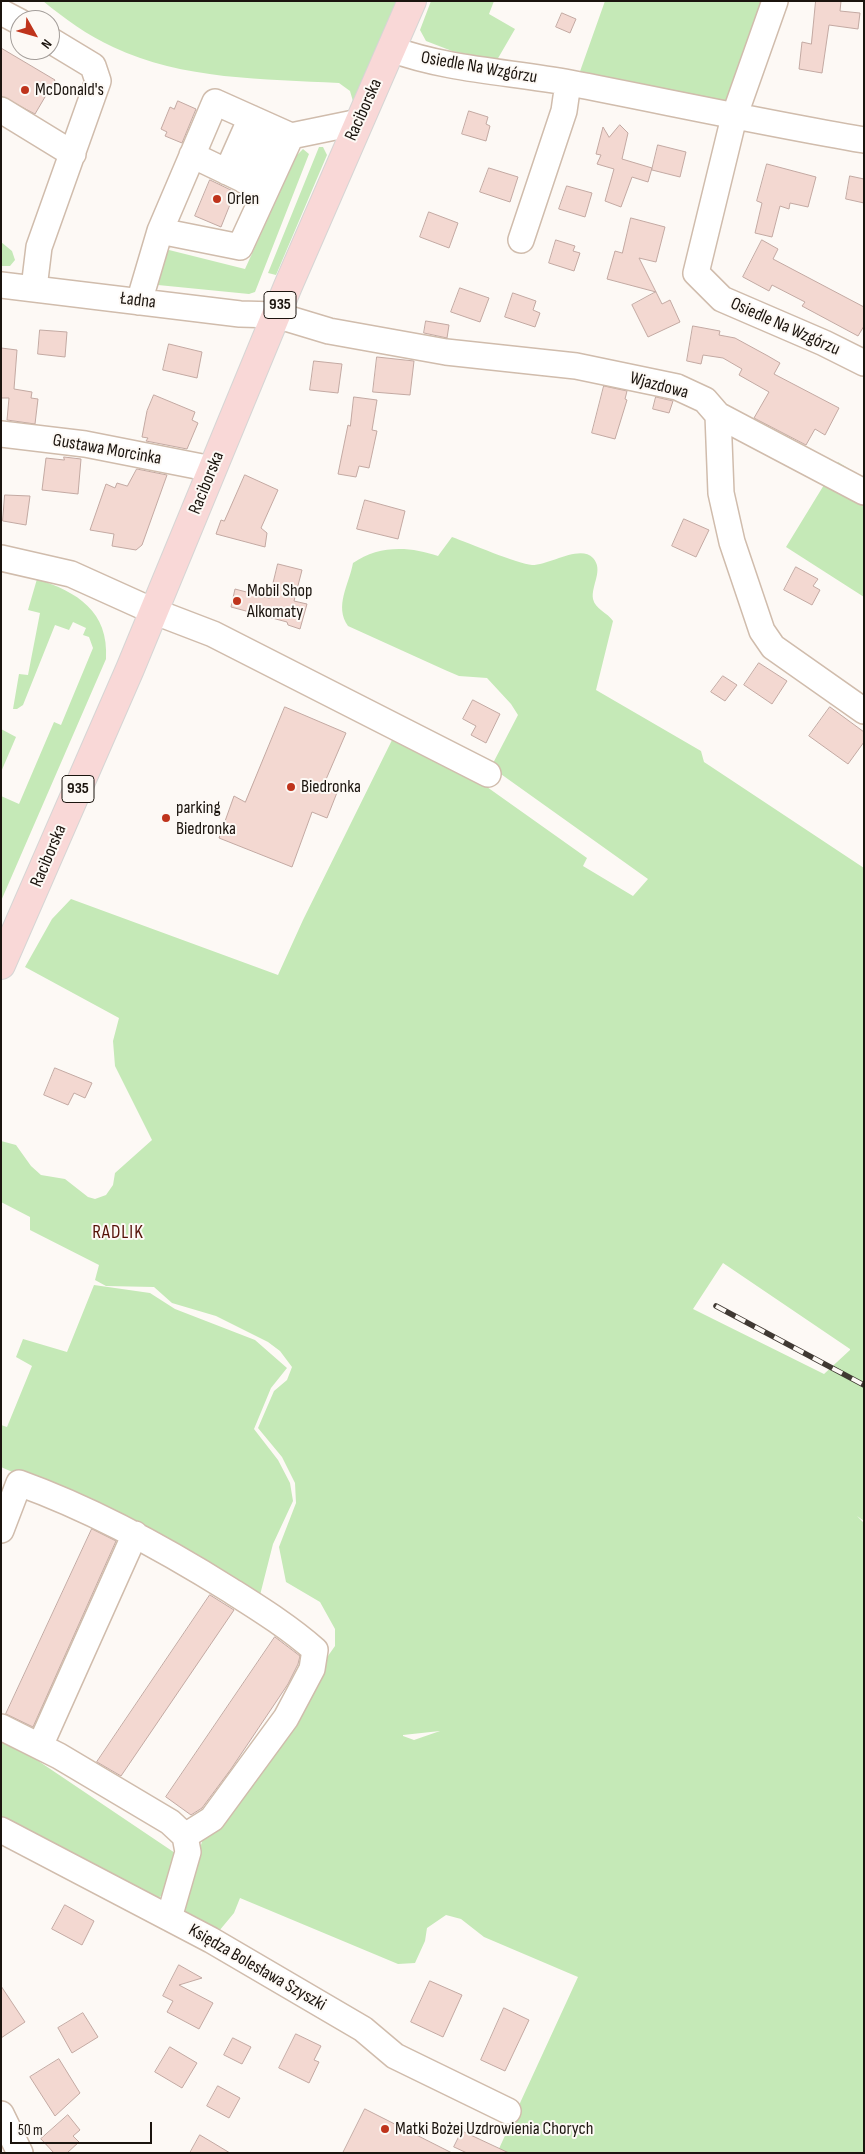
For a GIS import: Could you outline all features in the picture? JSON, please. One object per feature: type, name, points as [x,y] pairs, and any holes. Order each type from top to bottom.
[{"type":"main road","name":"Raciborska","points":[[1,965],[153,611],[276,315],[412,1]]},
{"type":"street","name":"Osiedle Na Wzgórzu","points":[[775,1],[734,117],[696,273],[722,299],[824,343],[864,364]]},
{"type":"street","points":[[34,288],[39,248],[97,90],[97,73],[85,60],[60,46]]},
{"type":"street","name":"Osiedle Na Wzgórzu","points":[[391,48],[433,61],[568,83],[734,117],[864,140]]},
{"type":"street","points":[[520,240],[564,111],[568,83]]},
{"type":"street","points":[[139,302],[160,231],[215,102],[271,127],[359,122]]},
{"type":"street","points":[[1,110],[73,154]]},
{"type":"street","points":[[160,231],[240,247],[246,181],[271,127]]},
{"type":"street","points":[[246,181],[271,127]]},
{"type":"street","points":[[192,155],[246,181]]},
{"type":"street","name":"Ładna","points":[[1,285],[240,314],[276,315]]},
{"type":"street","name":"Wjazdowa","points":[[276,315],[329,331],[446,352],[576,366],[677,387],[705,400],[718,415],[864,492]]},
{"type":"street","points":[[718,415],[721,493],[732,542],[762,631],[773,647],[779,652],[864,711]]},
{"type":"street","name":"Gustawa Morcinka","points":[[1,434],[85,444],[212,469]]},
{"type":"street","points":[[1,558],[70,574],[153,611],[213,634],[488,774]]},
{"type":"street","points":[[1,1530],[10,1480],[68,1501],[135,1534],[188,1564],[284,1624],[315,1650],[312,1669],[286,1718],[212,1818],[186,1836]]},
{"type":"street","points":[[40,1746],[135,1534]]},
{"type":"street","points":[[1,1726],[40,1746],[170,1822],[186,1836],[188,1852],[169,1918]]},
{"type":"street","name":"Księdza Bolesława Szyszki","points":[[1,1830],[211,1940],[363,2029],[395,2056],[508,2111]]},
{"type":"street","points":[[1,2114],[20,2153]]},
{"type":"green space","points":[[43,1],[412,1],[359,122],[350,91],[339,83],[253,79],[195,72],[167,66],[139,58],[113,47],[76,26],[60,14],[60,10],[55,10]]},
{"type":"green space","points":[[431,1],[494,1],[489,14],[515,29],[497,60],[452,51],[426,41],[420,30]]},
{"type":"green space","points":[[605,1],[761,1],[730,101],[578,77]]},
{"type":"green space","points":[[319,147],[323,147],[327,155],[276,275],[268,273]]},
{"type":"green space","points":[[303,149],[309,154],[255,292],[249,294],[158,285],[155,277],[163,254],[169,250],[245,269],[297,155]]},
{"type":"green space","points":[[1,242],[12,251],[15,260],[10,266],[1,266]]},
{"type":"green space","points":[[838,462],[864,478],[864,597],[786,547]]},
{"type":"green space","points":[[452,537],[525,564],[539,564],[581,553],[593,558],[596,563],[597,573],[593,599],[596,606],[613,621],[596,690],[701,751],[704,762],[864,868],[864,1521],[857,1516],[864,1523],[864,2153],[497,2153],[578,1977],[484,1937],[461,1919],[446,1915],[427,1928],[425,1941],[415,1963],[398,1964],[240,1898],[234,1913],[219,1931],[178,1913],[204,1836],[228,1816],[254,1784],[323,1663],[335,1646],[335,1629],[320,1602],[286,1582],[279,1547],[296,1503],[295,1483],[282,1457],[258,1428],[274,1391],[287,1380],[292,1367],[280,1351],[268,1342],[216,1316],[172,1303],[154,1287],[106,1286],[95,1280],[99,1265],[30,1230],[30,1217],[1,1202],[1,1141],[16,1145],[31,1166],[41,1175],[65,1179],[88,1197],[95,1199],[106,1195],[113,1185],[115,1173],[152,1140],[115,1066],[113,1041],[119,1018],[25,967],[52,919],[71,899],[278,975],[303,920],[393,738],[487,787],[587,858],[583,866],[633,896],[648,879],[491,767],[518,715],[511,704],[487,678],[459,676],[348,626],[342,611],[342,603],[353,563],[373,553],[394,549],[416,550],[438,556]],"holes":[[[723,1263],[850,1349],[850,1350],[824,1374],[693,1309]],[[440,1731],[414,1740],[403,1736],[403,1735]]]},
{"type":"green space","points":[[37,579],[65,590],[88,606],[102,628],[106,642],[106,659],[1,901],[1,796],[19,804],[54,722],[61,725],[93,648],[89,637],[83,635],[86,628],[73,622],[69,630],[55,625],[23,705],[13,709],[19,674],[28,675],[40,613],[28,610]]},
{"type":"green space","points":[[1,729],[16,737],[1,772]]},
{"type":"green space","points":[[94,1285],[150,1293],[175,1309],[255,1340],[287,1368],[271,1388],[254,1429],[278,1460],[290,1483],[293,1501],[273,1544],[259,1599],[137,1527],[1,1467],[1,1425],[7,1427],[32,1366],[16,1357],[23,1339],[67,1352]]},
{"type":"green space","points":[[1,1742],[28,1754],[178,1855],[169,1890],[157,1899],[1,1819]]},
{"type":"building","points":[[816,1],[841,1],[840,11],[860,13],[858,29],[829,25],[822,73],[799,69],[802,42],[811,44]]},
{"type":"building","points":[[562,13],[576,19],[570,33],[556,27]]},
{"type":"building","name":"McDonald's","points":[[1,48],[10,53],[10,60],[21,60],[55,80],[35,114],[1,96]]},
{"type":"building","points":[[178,101],[196,109],[182,143],[165,136],[167,132],[161,129],[170,107],[174,109]]},
{"type":"building","points":[[469,111],[488,117],[486,124],[490,126],[486,141],[462,134]]},
{"type":"building","points":[[620,125],[628,133],[622,159],[652,168],[648,182],[632,177],[621,207],[605,201],[614,169],[597,164],[601,155],[596,154],[603,127],[609,137]]},
{"type":"building","points":[[658,145],[686,152],[680,177],[652,170]]},
{"type":"building","points":[[767,164],[816,177],[808,207],[790,203],[789,209],[780,206],[772,237],[755,233],[762,203],[757,201]]},
{"type":"building","points":[[489,168],[518,177],[510,202],[480,192]]},
{"type":"building","points":[[850,176],[864,179],[864,203],[846,199]]},
{"type":"building","points":[[210,180],[235,192],[221,227],[195,216]]},
{"type":"building","points":[[567,186],[592,193],[585,217],[559,209]]},
{"type":"building","points":[[429,212],[458,223],[449,248],[420,237]]},
{"type":"building","points":[[631,218],[665,227],[656,262],[639,258],[656,292],[607,279],[615,251],[622,253]]},
{"type":"building","points":[[556,240],[575,246],[573,251],[580,253],[574,271],[549,263]]},
{"type":"building","points":[[762,240],[778,249],[773,259],[864,307],[864,326],[858,336],[802,306],[805,302],[772,285],[769,291],[743,277]]},
{"type":"building","points":[[460,288],[489,298],[480,322],[451,312]]},
{"type":"building","points":[[656,292],[662,304],[670,300],[680,322],[648,337],[632,305]]},
{"type":"building","points":[[513,293],[536,301],[533,310],[540,313],[535,327],[505,317]]},
{"type":"building","points":[[426,321],[449,325],[447,338],[424,333]]},
{"type":"building","points":[[693,326],[720,331],[719,335],[735,338],[768,356],[780,363],[774,374],[839,408],[825,435],[815,429],[806,445],[754,418],[769,392],[739,375],[742,369],[723,358],[703,355],[701,364],[687,361]]},
{"type":"building","points":[[40,330],[67,332],[65,357],[38,354]]},
{"type":"building","points":[[169,344],[202,352],[197,378],[163,370]]},
{"type":"building","points":[[1,348],[17,350],[14,389],[32,392],[31,398],[38,399],[35,424],[7,420],[9,398],[1,398]]},
{"type":"building","points":[[377,357],[414,361],[410,395],[373,392]]},
{"type":"building","points":[[314,361],[342,364],[338,393],[310,390]]},
{"type":"building","points":[[604,386],[627,391],[625,399],[627,400],[615,439],[592,433]]},
{"type":"building","points":[[154,395],[195,412],[192,420],[198,423],[187,449],[146,441],[148,438],[142,437],[147,411]]},
{"type":"building","points":[[354,397],[377,400],[372,430],[377,431],[369,468],[359,466],[356,477],[338,474],[348,425],[350,426]]},
{"type":"building","points":[[656,397],[673,401],[669,413],[653,409]]},
{"type":"building","points":[[64,457],[81,459],[78,494],[42,490],[46,458],[64,460]]},
{"type":"building","points":[[137,469],[167,475],[142,545],[136,550],[112,546],[114,534],[90,530],[106,484],[115,488],[117,483],[127,486]]},
{"type":"building","points":[[245,475],[278,490],[261,528],[267,533],[265,547],[216,534],[221,520],[224,521]]},
{"type":"building","points":[[5,495],[30,496],[26,525],[3,521]]},
{"type":"building","points":[[365,500],[405,511],[398,539],[357,529]]},
{"type":"building","points":[[684,519],[709,530],[696,557],[672,546]]},
{"type":"building","points":[[278,564],[302,570],[294,601],[307,604],[300,629],[288,625],[287,622],[231,607],[235,589],[269,598]]},
{"type":"building","points":[[796,567],[818,579],[813,586],[820,590],[812,605],[784,590]]},
{"type":"building","points":[[759,663],[787,681],[772,704],[744,685]]},
{"type":"building","points":[[723,676],[737,685],[725,701],[711,692]]},
{"type":"building","points":[[473,700],[500,714],[486,743],[471,735],[476,726],[463,719]]},
{"type":"building","name":"Biedronka","points":[[285,707],[346,733],[324,784],[338,790],[327,818],[312,812],[292,867],[219,838],[234,796],[245,802]]},
{"type":"building","points":[[830,707],[864,732],[864,742],[848,764],[809,736]]},
{"type":"building","points":[[55,1068],[92,1083],[85,1098],[74,1093],[68,1105],[44,1095]]},
{"type":"building","points":[[92,1529],[116,1541],[33,1727],[6,1714]]},
{"type":"building","points":[[210,1595],[234,1610],[121,1776],[97,1762]]},
{"type":"building","points":[[275,1637],[300,1656],[298,1664],[288,1684],[231,1769],[202,1808],[191,1815],[166,1797]]},
{"type":"building","points":[[65,1905],[94,1921],[82,1945],[52,1929]]},
{"type":"building","points":[[179,1965],[202,1978],[179,1985],[213,2003],[199,2029],[167,2012],[173,2001],[163,1996]]},
{"type":"building","points":[[430,1981],[462,1995],[443,2037],[411,2022]]},
{"type":"building","points":[[1,1986],[25,2022],[1,2038]]},
{"type":"building","points":[[504,2008],[529,2020],[505,2071],[481,2060]]},
{"type":"building","points":[[83,2013],[98,2037],[72,2053],[58,2028]]},
{"type":"building","points":[[296,2034],[321,2046],[314,2060],[319,2062],[309,2083],[279,2068]]},
{"type":"building","points":[[233,2038],[251,2047],[242,2064],[224,2055]]},
{"type":"building","points":[[170,2047],[197,2063],[182,2088],[155,2072]]},
{"type":"building","points":[[59,2059],[80,2093],[55,2116],[30,2077]]},
{"type":"building","points":[[218,2086],[240,2098],[229,2118],[207,2106]]},
{"type":"building","points":[[365,2109],[452,2153],[343,2153]]},
{"type":"building","points":[[68,2115],[80,2130],[73,2136],[79,2142],[67,2153],[54,2153],[41,2139]]},
{"type":"building","points":[[462,2131],[509,2153],[467,2153],[454,2147]]},
{"type":"building","points":[[200,2135],[230,2153],[190,2153]]},
{"type":"railway","points":[[716,1306],[864,1385]]},
{"type":"place","name":"McDonald's","points":[[25,90]]},
{"type":"place","name":"Orlen","points":[[217,199]]},
{"type":"place","name":"Mobil Shop Alkomaty","points":[[237,601]]},
{"type":"place","name":"Biedronka","points":[[291,787]]},
{"type":"place","name":"parking Biedronka","points":[[166,818]]},
{"type":"place","name":"Matki Bożej Uzdrowienia Chorych","points":[[385,2129]]},
{"type":"district","name":"RADLIK","points":[[118,1233]]}]
